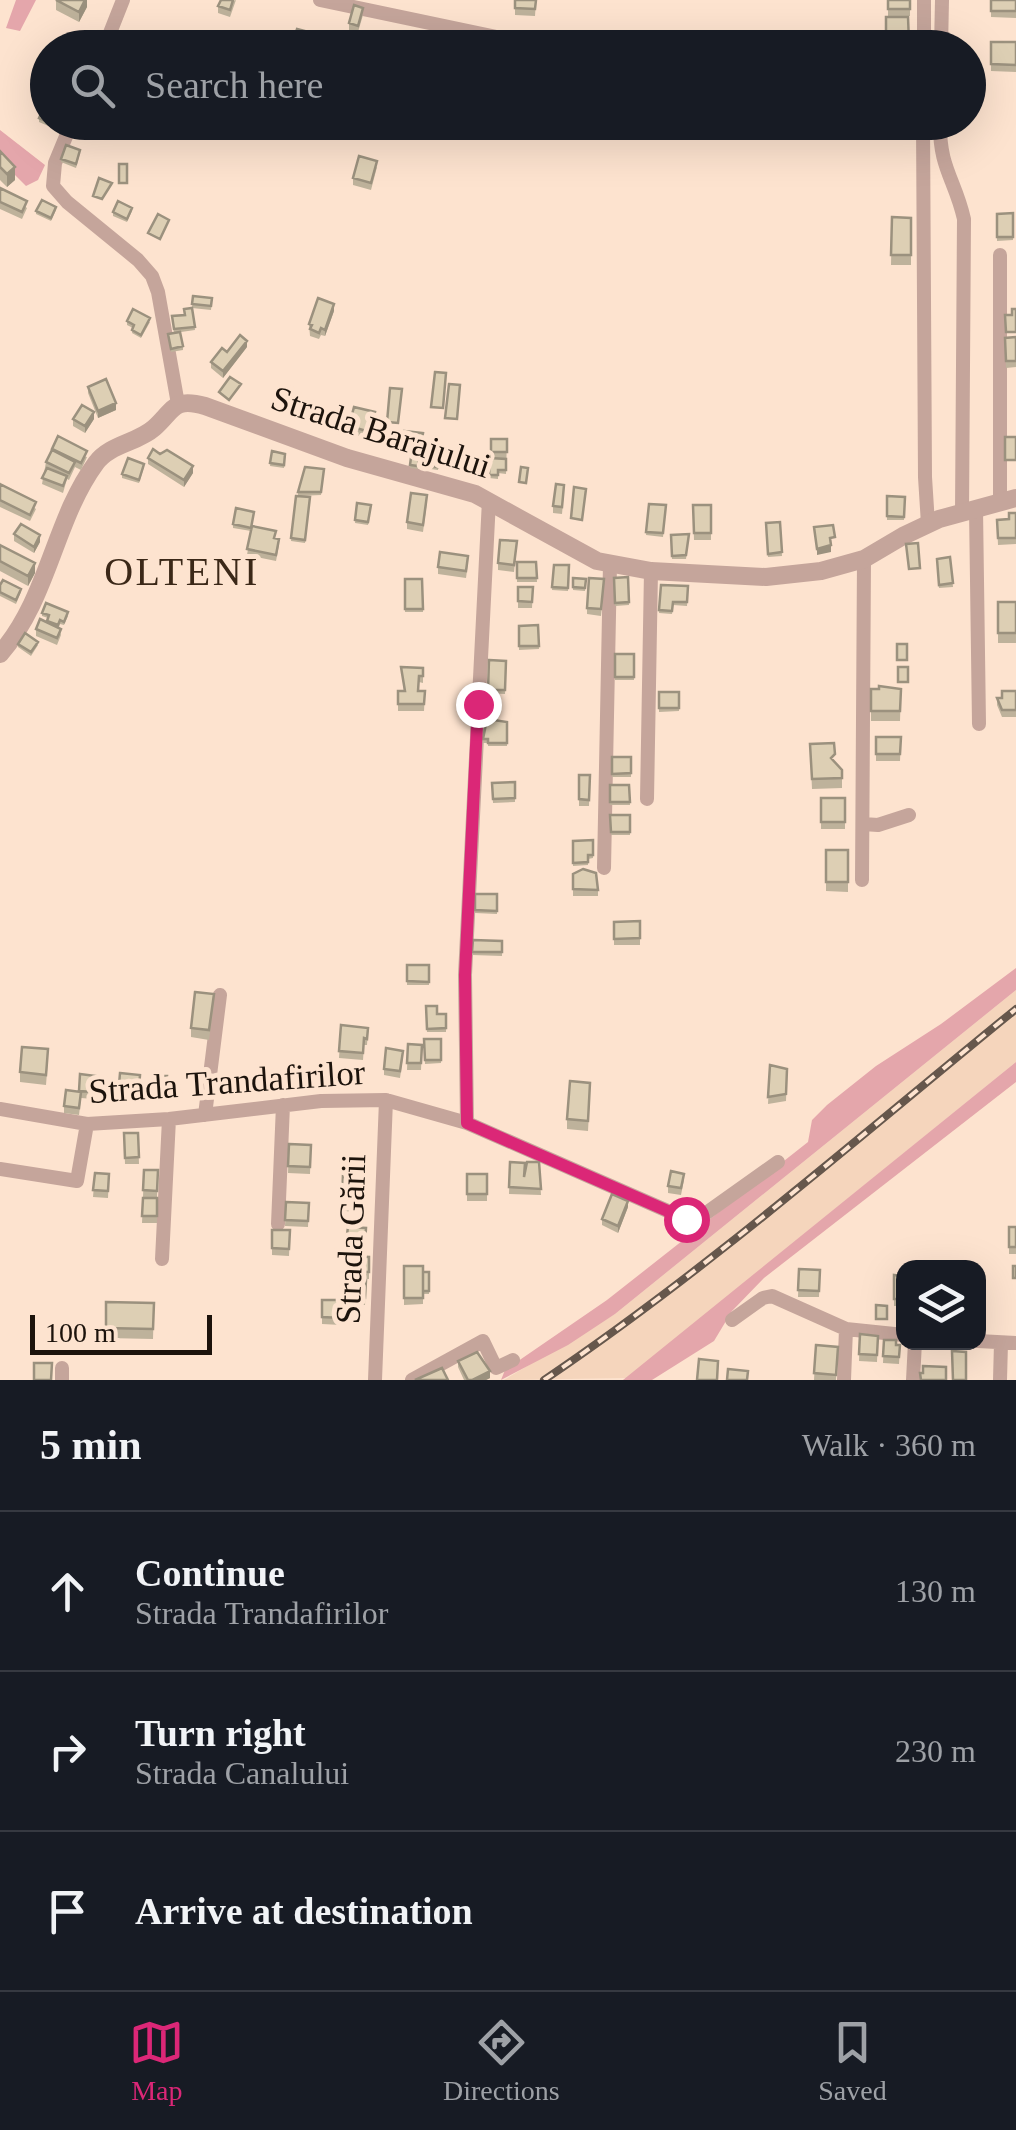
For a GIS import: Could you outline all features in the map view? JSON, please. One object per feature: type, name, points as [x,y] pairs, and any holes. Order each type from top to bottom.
[{"type":"street","points":[[112,30],[124,0]]},
{"type":"street","points":[[320,0],[463,30]]},
{"type":"street","points":[[924,0],[924,30]]},
{"type":"street","points":[[941,30],[942,0]]},
{"type":"street","points":[[0,654],[37,596],[96,463],[153,429],[178,404],[152,276],[99,225],[59,196],[53,186],[55,164],[65,140]]},
{"type":"street","points":[[924,140],[924,477],[928,524]]},
{"type":"street","points":[[940,140],[941,159],[960,199],[964,219],[969,511],[979,724]]},
{"type":"street","points":[[1000,255],[1008,500]]},
{"type":"street","name":"Strada Barajului","points":[[178,404],[205,406],[346,458],[489,500],[580,553],[651,572],[729,577],[822,572],[864,559],[928,524],[1008,500]]},
{"type":"street","points":[[467,1123],[465,975],[489,500]]},
{"type":"street","points":[[862,880],[864,559]]},
{"type":"street","points":[[604,868],[610,564]]},
{"type":"street","points":[[647,799],[651,572]]},
{"type":"street","points":[[863,824],[878,824],[909,814]]},
{"type":"street","points":[[205,1115],[220,995]]},
{"type":"street","name":"Strada Trandafirilor","points":[[0,1109],[87,1124],[351,1099],[386,1100],[467,1123],[686,1219],[702,1216],[778,1162]]},
{"type":"street","name":"Strada Gării","points":[[375,1380],[386,1100]]},
{"type":"street","points":[[278,1224],[283,1105]]},
{"type":"street","points":[[162,1259],[169,1119]]},
{"type":"street","points":[[0,1168],[77,1181],[87,1124]]},
{"type":"street","points":[[732,1320],[772,1296],[846,1329],[896,1334]]},
{"type":"street","points":[[844,1380],[846,1329]]},
{"type":"street","points":[[412,1380],[483,1341],[496,1368],[514,1360]]},
{"type":"street","points":[[1000,1380],[1008,1343]]},
{"type":"street","points":[[912,1380],[914,1350]]},
{"type":"shaded area","points":[[16,0],[36,0],[20,31],[6,28]]},
{"type":"shaded area","points":[[0,130],[45,165],[38,180],[26,186],[0,160]]},
{"type":"shaded area","points":[[1016,968],[1016,990],[615,1314],[568,1345],[501,1380],[505,1370],[607,1300],[808,1142],[812,1120],[827,1105]]},
{"type":"shaded area","points":[[1016,990],[1016,1062],[627,1378],[504,1380],[615,1314]]},
{"type":"shaded area","points":[[1016,1062],[1016,1082],[764,1278],[732,1311],[714,1341],[652,1380],[623,1380]]},
{"type":"building","points":[[56,0],[85,0],[79,12]]},
{"type":"building","points":[[221,0],[233,0],[230,10],[218,6]]},
{"type":"building","points":[[515,0],[536,0],[535,9],[515,8]]},
{"type":"building","points":[[888,0],[910,0],[910,9],[888,9]]},
{"type":"building","points":[[991,0],[1016,0],[1016,11],[991,11]]},
{"type":"building","points":[[354,5],[363,8],[358,26],[349,23]]},
{"type":"building","points":[[886,17],[908,17],[909,30],[886,30]]},
{"type":"building","points":[[991,42],[1016,42],[1016,65],[991,64]]},
{"type":"building","points":[[66,145],[80,150],[76,164],[61,159]]},
{"type":"building","points":[[0,151],[15,167],[7,174],[0,167]]},
{"type":"building","points":[[359,156],[377,161],[371,183],[353,178]]},
{"type":"building","points":[[119,164],[127,164],[127,183],[119,183]]},
{"type":"building","points":[[99,178],[112,183],[102,199],[93,196]]},
{"type":"building","points":[[0,188],[27,201],[22,212],[0,202]]},
{"type":"building","points":[[42,200],[56,207],[51,218],[36,211]]},
{"type":"building","points":[[118,201],[132,208],[127,219],[113,212]]},
{"type":"building","points":[[1013,213],[1013,237],[997,237],[997,214]]},
{"type":"building","points":[[158,214],[169,220],[160,239],[148,233]]},
{"type":"building","points":[[892,217],[911,218],[911,255],[891,255]]},
{"type":"building","points":[[193,296],[212,298],[211,306],[192,304]]},
{"type":"building","points":[[318,298],[334,304],[325,330],[321,328],[319,333],[310,329],[309,324]]},
{"type":"building","points":[[192,308],[195,327],[174,329],[172,316],[185,315],[184,309]]},
{"type":"building","points":[[133,309],[150,318],[141,335],[127,321]]},
{"type":"building","points":[[1012,309],[1016,309],[1016,332],[1006,332],[1005,315],[1012,315]]},
{"type":"building","points":[[180,332],[183,346],[171,349],[168,334]]},
{"type":"building","points":[[240,335],[247,341],[223,371],[211,362],[222,348],[227,352]]},
{"type":"building","points":[[1016,337],[1016,361],[1006,361],[1005,338]]},
{"type":"building","points":[[435,372],[446,373],[443,408],[431,407]]},
{"type":"building","points":[[230,377],[241,384],[229,400],[219,392]]},
{"type":"building","points":[[106,379],[116,403],[98,411],[88,387]]},
{"type":"building","points":[[449,384],[460,385],[457,419],[445,418]]},
{"type":"building","points":[[390,388],[402,389],[398,423],[387,422]]},
{"type":"building","points":[[82,405],[94,412],[85,426],[73,419]]},
{"type":"building","points":[[317,405],[327,412],[320,422],[310,415]]},
{"type":"building","points":[[354,407],[375,412],[370,432],[349,426]]},
{"type":"building","points":[[404,431],[423,433],[418,466],[410,465],[413,443],[403,441]]},
{"type":"building","points":[[58,436],[87,451],[81,463],[52,449]]},
{"type":"building","points":[[1005,437],[1016,437],[1016,460],[1005,460]]},
{"type":"building","points":[[491,439],[507,439],[507,452],[491,452]]},
{"type":"building","points":[[425,445],[440,447],[438,467],[423,465]]},
{"type":"building","points":[[153,449],[160,454],[167,450],[193,466],[184,480],[148,458]]},
{"type":"building","points":[[52,450],[75,462],[69,473],[46,462]]},
{"type":"building","points":[[272,451],[285,454],[284,465],[270,463]]},
{"type":"building","points":[[128,458],[144,464],[139,480],[122,474]]},
{"type":"building","points":[[490,458],[506,459],[506,470],[489,475]]},
{"type":"building","points":[[305,467],[324,469],[321,492],[298,492]]},
{"type":"building","points":[[521,467],[528,468],[526,483],[519,482]]},
{"type":"building","points":[[47,468],[67,476],[63,486],[42,478]]},
{"type":"building","points":[[0,484],[36,502],[30,515],[0,500]]},
{"type":"building","points":[[556,484],[564,485],[562,507],[553,506]]},
{"type":"building","points":[[574,487],[586,489],[582,520],[571,518]]},
{"type":"building","points":[[411,493],[427,495],[423,525],[407,522]]},
{"type":"building","points":[[296,496],[310,497],[305,540],[291,538]]},
{"type":"building","points":[[887,496],[905,497],[904,517],[887,516]]},
{"type":"building","points":[[357,503],[371,505],[368,522],[355,520]]},
{"type":"building","points":[[649,504],[666,505],[663,533],[646,532]]},
{"type":"building","points":[[693,505],[711,505],[711,533],[694,533]]},
{"type":"building","points":[[236,508],[254,512],[251,528],[233,524]]},
{"type":"building","points":[[1009,513],[1016,513],[1016,538],[998,538],[997,520],[1009,519]]},
{"type":"building","points":[[780,522],[782,552],[768,554],[766,523]]},
{"type":"building","points":[[21,524],[40,535],[34,547],[14,534]]},
{"type":"building","points":[[833,525],[835,537],[830,538],[831,545],[817,549],[814,527]]},
{"type":"building","points":[[252,526],[276,531],[276,555],[247,549]]},
{"type":"building","points":[[689,534],[686,555],[672,556],[671,535]]},
{"type":"building","points":[[500,540],[517,541],[514,565],[498,563]]},
{"type":"building","points":[[918,543],[920,568],[909,569],[906,544]]},
{"type":"building","points":[[0,545],[35,563],[28,576],[0,561]]},
{"type":"building","points":[[440,552],[468,556],[466,571],[438,567]]},
{"type":"building","points":[[950,557],[953,583],[939,585],[937,559]]},
{"type":"building","points":[[517,562],[536,562],[537,578],[517,578]]},
{"type":"building","points":[[554,565],[569,565],[568,588],[552,587]]},
{"type":"building","points":[[628,577],[629,602],[615,603],[614,578]]},
{"type":"building","points":[[573,578],[586,579],[585,588],[573,587]]},
{"type":"building","points":[[589,578],[604,579],[601,609],[587,608]]},
{"type":"building","points":[[405,579],[422,579],[423,609],[405,609]]},
{"type":"building","points":[[3,580],[21,589],[16,600],[0,592]]},
{"type":"building","points":[[661,585],[688,586],[687,602],[673,602],[672,611],[659,610]]},
{"type":"building","points":[[518,587],[533,587],[532,602],[518,601]]},
{"type":"building","points":[[998,602],[1016,602],[1016,633],[998,633]]},
{"type":"building","points":[[46,603],[68,612],[64,622],[60,620],[58,625],[47,621],[49,615],[42,613]]},
{"type":"building","points":[[40,619],[61,629],[57,638],[36,629]]},
{"type":"building","points":[[538,625],[539,646],[519,646],[519,626]]},
{"type":"building","points":[[25,633],[38,642],[31,652],[18,644]]},
{"type":"building","points":[[897,644],[907,644],[907,660],[897,660]]},
{"type":"building","points":[[615,654],[634,654],[634,677],[615,677]]},
{"type":"building","points":[[489,660],[506,661],[505,690],[488,690]]},
{"type":"building","points":[[401,667],[423,668],[418,691],[425,691],[424,704],[398,704],[398,691],[405,691]]},
{"type":"building","points":[[898,667],[908,667],[908,682],[898,682]]},
{"type":"building","points":[[871,689],[901,689],[900,711],[871,711]]},
{"type":"building","points":[[1002,691],[1016,691],[1016,710],[1002,710],[997,698],[1002,698]]},
{"type":"building","points":[[659,692],[679,692],[679,708],[659,708]]},
{"type":"building","points":[[487,719],[507,722],[507,743],[488,743],[488,739],[483,739]]},
{"type":"building","points":[[876,737],[901,737],[900,754],[876,754]]},
{"type":"building","points":[[834,743],[835,754],[831,758],[842,770],[842,778],[812,779],[810,744]]},
{"type":"building","points":[[612,757],[631,757],[631,773],[612,774]]},
{"type":"building","points":[[579,775],[590,775],[589,800],[579,799]]},
{"type":"building","points":[[515,782],[515,798],[493,799],[492,783]]},
{"type":"building","points":[[610,785],[629,785],[630,802],[610,802]]},
{"type":"building","points":[[821,798],[845,798],[845,822],[821,822]]},
{"type":"building","points":[[610,815],[630,815],[630,832],[611,832]]},
{"type":"building","points":[[593,840],[593,855],[588,855],[588,862],[573,863],[573,841]]},
{"type":"building","points":[[826,850],[848,850],[848,882],[826,882]]},
{"type":"building","points":[[583,869],[596,873],[598,890],[573,889],[573,874]]},
{"type":"building","points":[[475,894],[497,894],[497,911],[475,910]]},
{"type":"building","points":[[640,921],[640,938],[614,939],[614,922]]},
{"type":"building","points":[[473,940],[502,941],[502,952],[472,952]]},
{"type":"building","points":[[407,965],[429,965],[429,982],[407,981]]},
{"type":"building","points":[[195,992],[214,994],[209,1030],[191,1028]]},
{"type":"building","points":[[426,1006],[437,1006],[437,1014],[446,1014],[446,1028],[427,1029]]},
{"type":"building","points":[[341,1025],[368,1028],[363,1053],[339,1051]]},
{"type":"building","points":[[424,1039],[441,1039],[441,1060],[425,1060]]},
{"type":"building","points":[[408,1044],[422,1045],[421,1063],[407,1063]]},
{"type":"building","points":[[22,1047],[48,1049],[46,1075],[20,1072]]},
{"type":"building","points":[[386,1048],[403,1051],[400,1071],[384,1069]]},
{"type":"building","points":[[770,1065],[787,1069],[786,1094],[768,1097]]},
{"type":"building","points":[[120,1073],[140,1075],[139,1088],[128,1087],[127,1098],[118,1097]]},
{"type":"building","points":[[80,1074],[96,1076],[94,1092],[79,1091]]},
{"type":"building","points":[[155,1076],[167,1076],[166,1094],[155,1094]]},
{"type":"building","points":[[570,1081],[590,1083],[588,1121],[567,1119]]},
{"type":"building","points":[[66,1090],[81,1092],[79,1108],[64,1106]]},
{"type":"building","points":[[124,1133],[138,1133],[139,1157],[125,1158]]},
{"type":"building","points":[[289,1144],[311,1145],[310,1167],[288,1166]]},
{"type":"building","points":[[510,1162],[525,1163],[524,1177],[527,1162],[539,1162],[541,1189],[509,1187]]},
{"type":"building","points":[[144,1170],[158,1170],[157,1191],[143,1190]]},
{"type":"building","points":[[671,1171],[684,1174],[681,1188],[668,1186]]},
{"type":"building","points":[[95,1173],[109,1174],[108,1191],[93,1190]]},
{"type":"building","points":[[343,1174],[364,1175],[362,1205],[342,1204]]},
{"type":"building","points":[[467,1174],[487,1174],[487,1194],[467,1194]]},
{"type":"building","points":[[612,1194],[628,1201],[618,1226],[602,1219]]},
{"type":"building","points":[[143,1198],[157,1198],[157,1216],[142,1216]]},
{"type":"building","points":[[286,1202],[309,1203],[308,1221],[285,1220]]},
{"type":"building","points":[[348,1227],[366,1228],[365,1244],[346,1242]]},
{"type":"building","points":[[1009,1227],[1016,1227],[1016,1247],[1009,1247]]},
{"type":"building","points":[[272,1230],[290,1230],[289,1249],[272,1248]]},
{"type":"building","points":[[349,1256],[369,1257],[369,1272],[348,1271]]},
{"type":"building","points":[[404,1266],[423,1266],[423,1298],[404,1298]]},
{"type":"building","points":[[799,1269],[820,1270],[819,1291],[798,1290]]},
{"type":"building","points":[[423,1272],[429,1272],[429,1291],[423,1291]]},
{"type":"building","points":[[346,1279],[366,1280],[365,1298],[345,1298]]},
{"type":"building","points":[[322,1300],[343,1300],[342,1318],[322,1317]]},
{"type":"building","points":[[106,1302],[154,1303],[153,1329],[106,1328]]},
{"type":"building","points":[[876,1305],[887,1306],[887,1319],[876,1319]]},
{"type":"building","points":[[860,1334],[878,1336],[877,1355],[859,1354]]},
{"type":"building","points":[[884,1340],[896,1340],[899,1357],[883,1356]]},
{"type":"building","points":[[816,1345],[838,1347],[836,1375],[814,1373]]},
{"type":"building","points":[[952,1351],[966,1352],[966,1380],[953,1380]]},
{"type":"building","points":[[477,1352],[490,1371],[468,1380],[458,1361]]},
{"type":"building","points":[[699,1359],[718,1361],[717,1380],[697,1380]]},
{"type":"building","points":[[34,1363],[52,1363],[51,1380],[34,1380]]},
{"type":"building","points":[[923,1366],[946,1367],[946,1380],[921,1380]]},
{"type":"building","points":[[442,1368],[448,1380],[415,1380]]},
{"type":"building","points":[[728,1369],[748,1371],[747,1380],[727,1380]]},
{"type":"railway","points":[[544,1380],[725,1247],[1016,1009]]},
{"type":"district","name":"OLTENI","points":[[182,571]]},
{"type":"route","points":[[478,704],[465,975],[467,1123],[686,1219]]}]
